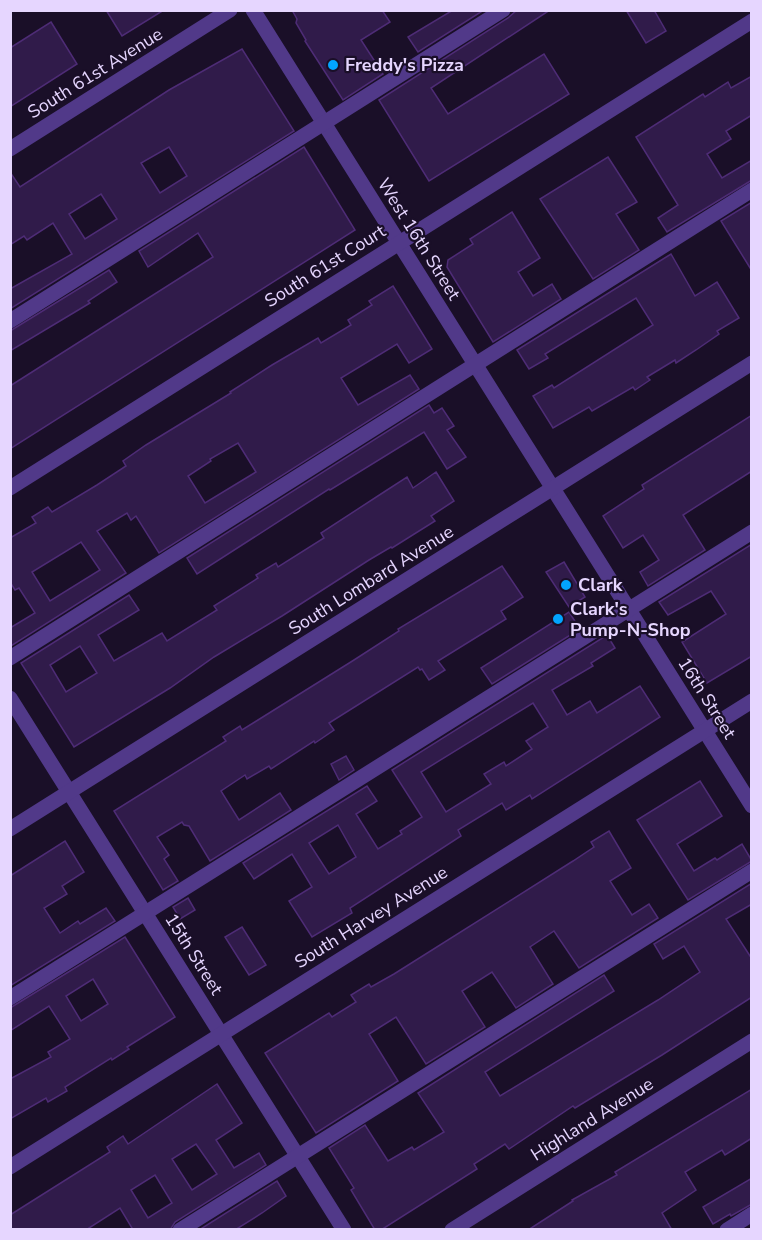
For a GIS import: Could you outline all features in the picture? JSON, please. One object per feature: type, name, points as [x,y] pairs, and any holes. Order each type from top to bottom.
[{"type":"street","name":"South 61st Avenue","points":[[10,149],[230,10]]},
{"type":"street","name":"West 16th Street","points":[[253,10],[552,488]]},
{"type":"street","points":[[10,321],[503,10]]},
{"type":"street","name":"South 61st Court","points":[[10,488],[752,21]]},
{"type":"street","points":[[10,657],[752,190]]},
{"type":"street","name":"South Lombard Avenue","points":[[10,829],[752,363]]},
{"type":"street","name":"16th Street","points":[[552,488],[752,806]]},
{"type":"street","points":[[10,998],[752,532]]},
{"type":"street","name":"15th Street","points":[[10,698],[344,1230]]},
{"type":"street","name":"South Harvey Avenue","points":[[10,1167],[752,701]]},
{"type":"street","points":[[180,1230],[752,871]]},
{"type":"street","name":"Highland Avenue","points":[[452,1230],[752,1041]]},
{"type":"street","points":[[727,1230],[752,1214]]},
{"type":"building","points":[[106,10],[164,10],[122,36]]},
{"type":"building","points":[[292,10],[382,10],[390,22],[361,40],[383,74],[343,100],[305,41]]},
{"type":"building","points":[[453,10],[484,10],[418,52],[408,37]]},
{"type":"building","points":[[517,10],[550,10],[431,88],[448,114],[544,54],[569,94],[429,181],[379,100]]},
{"type":"building","points":[[626,10],[654,10],[666,31],[646,43]]},
{"type":"building","points":[[51,22],[77,64],[10,107],[10,48]]},
{"type":"building","points":[[242,49],[294,131],[10,309],[10,289],[72,254],[53,223],[27,240],[24,236],[10,245],[10,172],[20,187],[169,90]],"holes":[[[169,147],[187,176],[160,193],[141,163]],[[101,194],[117,219],[85,239],[69,214]]]},
{"type":"building","points":[[752,76],[752,115],[726,131],[731,139],[707,154],[722,178],[752,160],[752,180],[667,232],[658,218],[678,205],[636,137],[703,94],[705,97],[728,82],[731,88]]},
{"type":"building","points":[[304,147],[355,230],[10,449],[10,386],[213,257],[198,233],[148,267],[139,251]]},
{"type":"building","points":[[608,157],[637,202],[616,214],[639,250],[593,279],[540,199]]},
{"type":"building","points":[[752,202],[752,271],[721,221]]},
{"type":"building","points":[[512,212],[540,258],[518,272],[533,296],[552,284],[561,299],[493,342],[447,267],[448,260],[473,244],[470,239]]},
{"type":"building","points":[[671,254],[695,296],[717,282],[739,318],[717,331],[719,334],[676,363],[675,360],[647,377],[650,380],[635,390],[633,387],[592,411],[589,407],[553,428],[533,396],[552,385],[554,388],[653,325],[636,298],[545,354],[548,358],[529,369],[517,350]]},
{"type":"building","points":[[109,270],[117,282],[88,301],[90,303],[10,351],[10,331]]},
{"type":"building","points":[[393,286],[432,349],[409,363],[397,344],[341,378],[358,405],[410,375],[419,389],[159,553],[136,516],[131,520],[127,513],[97,531],[126,573],[11,646],[10,628],[35,613],[19,588],[15,590],[10,582],[10,538],[36,523],[32,517],[48,507],[52,512],[97,485],[126,466],[123,461],[146,445],[272,365],[318,338],[321,343],[351,325],[348,320],[372,305],[369,301]],"holes":[[[238,443],[256,472],[205,503],[188,476],[211,461],[210,459]],[[81,542],[100,570],[50,601],[32,572]]]},
{"type":"building","points":[[429,405],[434,413],[442,408],[454,426],[447,430],[466,457],[447,469],[424,432],[329,489],[197,574],[187,558]]},
{"type":"building","points":[[752,415],[752,471],[683,515],[705,550],[648,586],[640,572],[659,560],[643,535],[623,548],[603,516],[644,489],[642,485]]},
{"type":"building","points":[[436,472],[454,501],[431,516],[435,521],[214,657],[170,688],[74,747],[21,663],[129,595],[139,610],[98,635],[114,661],[162,633],[167,641],[217,610],[214,606],[258,578],[256,575],[276,563],[278,567],[324,538],[321,533],[407,477],[413,488]],"holes":[[[80,646],[97,673],[66,692],[50,665]]]},
{"type":"building","points":[[752,544],[752,656],[707,683],[682,642],[726,614],[711,591],[668,615],[659,602]]},
{"type":"building","name":"Clark","points":[[564,562],[585,597],[569,607],[546,572]]},
{"type":"building","points":[[502,566],[523,597],[501,611],[506,619],[438,661],[445,670],[429,680],[418,667],[329,723],[334,730],[315,743],[314,741],[271,769],[269,766],[247,779],[245,775],[221,791],[239,820],[280,793],[291,810],[210,861],[189,826],[182,822],[157,837],[169,855],[164,859],[178,881],[163,890],[114,811],[226,741],[223,737],[240,726],[242,730],[399,631],[398,629]]},
{"type":"building","points":[[569,612],[580,629],[492,684],[481,668]]},
{"type":"building","points":[[607,635],[615,648],[591,663],[593,666],[552,690],[567,715],[590,701],[597,713],[640,686],[660,717],[532,799],[530,795],[506,810],[502,803],[458,830],[461,836],[350,908],[352,913],[312,937],[289,901],[312,887],[292,854],[254,879],[243,863],[367,786],[377,801],[356,814],[378,849],[402,834],[400,831],[422,817],[392,770]],"holes":[[[533,703],[548,727],[526,741],[532,749],[506,766],[504,762],[484,774],[491,784],[446,812],[421,772]],[[338,825],[356,857],[329,874],[309,843]]]},
{"type":"building","points":[[346,756],[354,770],[339,780],[331,764]]},
{"type":"building","points":[[700,781],[722,816],[677,844],[694,871],[742,844],[752,861],[688,900],[637,820]]},
{"type":"building","points":[[609,831],[631,868],[610,881],[632,915],[649,904],[658,918],[579,968],[554,931],[530,947],[553,984],[516,1008],[492,972],[462,991],[485,1027],[426,1064],[396,1017],[369,1034],[398,1081],[316,1133],[265,1053],[329,1013],[332,1017],[356,1002],[351,995],[369,984],[371,987],[394,974],[573,861],[594,847],[591,842]]},
{"type":"building","points":[[65,841],[84,872],[62,886],[67,894],[44,908],[60,933],[78,921],[80,924],[106,908],[115,921],[10,986],[10,876]]},
{"type":"building","points":[[752,883],[752,904],[726,919],[752,959],[752,997],[575,1108],[573,1106],[509,1149],[505,1144],[474,1164],[477,1169],[381,1230],[375,1230],[351,1190],[354,1188],[329,1148],[365,1125],[388,1161],[412,1147],[414,1150],[444,1132],[418,1093],[604,975],[614,991],[485,1072],[500,1096],[658,1000],[700,972],[684,946],[663,959],[654,944]]},
{"type":"building","points":[[188,898],[195,910],[180,919],[173,907]]},
{"type":"building","points":[[242,927],[266,965],[249,975],[225,937]]},
{"type":"building","points":[[125,937],[175,1017],[127,1047],[129,1049],[112,1060],[111,1058],[65,1087],[67,1091],[48,1102],[46,1098],[10,1119],[10,1079],[51,1057],[48,1052],[70,1039],[49,1006],[10,1031],[10,1008]],"holes":[[[93,979],[108,1004],[81,1021],[66,996]]]},
{"type":"building","points":[[217,1084],[242,1123],[216,1140],[234,1168],[259,1153],[266,1165],[175,1222],[170,1230],[129,1230],[132,1228],[120,1208],[86,1230],[10,1230],[10,1215],[110,1152],[107,1147],[123,1136],[128,1144]],"holes":[[[196,1144],[217,1174],[192,1190],[172,1159]],[[155,1175],[172,1203],[148,1218],[131,1190]]]},
{"type":"building","points":[[752,1089],[752,1138],[725,1155],[722,1150],[685,1172],[696,1190],[662,1213],[672,1230],[528,1230],[572,1200],[617,1175],[615,1172]]},
{"type":"building","points":[[752,1178],[752,1204],[713,1224],[703,1207]]},
{"type":"building","points":[[277,1181],[286,1196],[235,1230],[199,1230]]},
{"type":"place","name":"Freddy's Pizza","points":[[333,65]]},
{"type":"place","name":"Clark","points":[[566,585]]},
{"type":"place","name":"Clark's Pump-N-Shop","points":[[558,619]]}]
